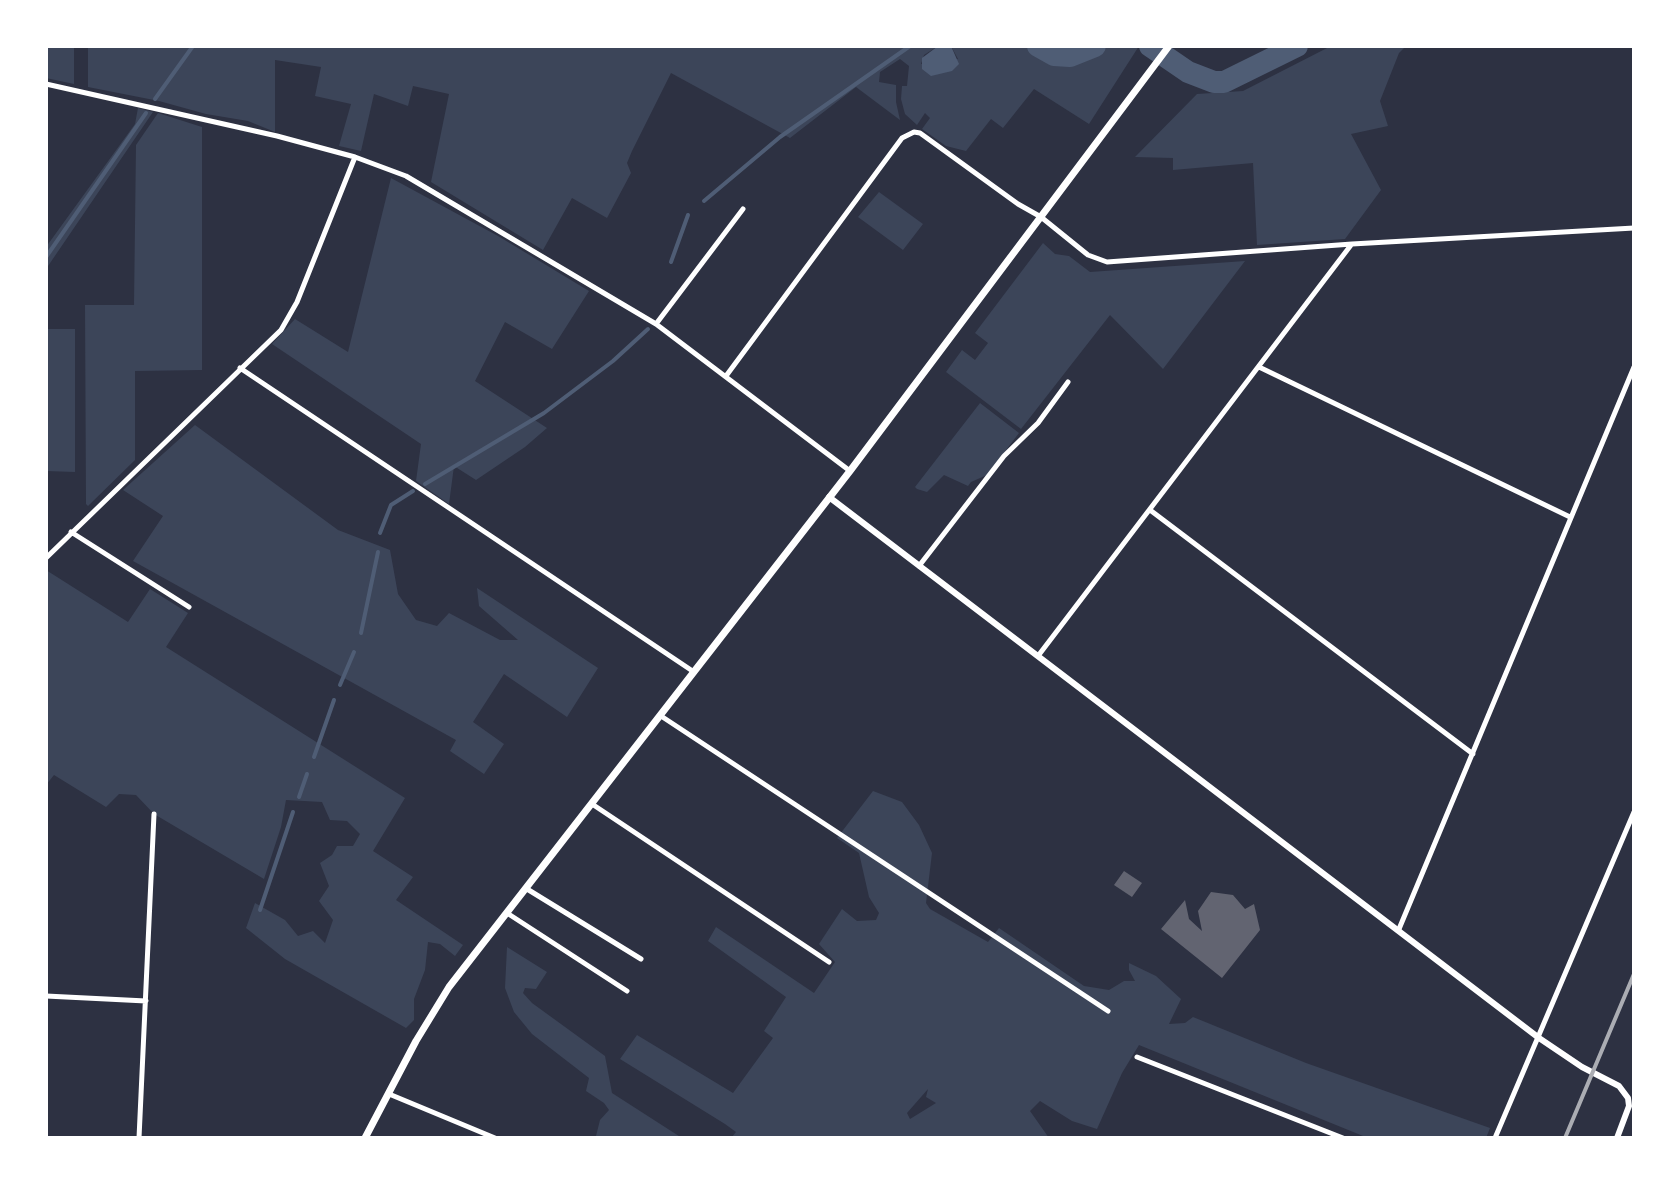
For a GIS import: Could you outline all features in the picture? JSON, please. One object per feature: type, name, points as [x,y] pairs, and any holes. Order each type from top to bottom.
[{"type":"main road","points":[[365,1138],[449,987],[850,471],[1169,46]]},
{"type":"street","points":[[46,84],[277,136],[355,157],[433,190],[656,324],[850,471]]},
{"type":"street","points":[[726,376],[902,138],[910,133],[920,133],[1018,204],[1041,217],[1083,251],[1107,262],[1634,228]]},
{"type":"street","points":[[46,558],[281,330],[297,302],[355,157]]},
{"type":"street","points":[[656,324],[743,209]]},
{"type":"street","points":[[1038,656],[1352,244]]},
{"type":"street","points":[[1259,367],[1570,517]]},
{"type":"street","points":[[1399,929],[1634,367]]},
{"type":"street","points":[[240,368],[694,672]]},
{"type":"street","points":[[919,566],[1004,456],[1038,423],[1068,382]]},
{"type":"street","points":[[829,497],[1539,1038],[1582,1067],[1619,1086],[1631,1097],[1617,1138]]},
{"type":"street","points":[[1150,510],[1473,754]]},
{"type":"street","points":[[71,532],[189,607]]},
{"type":"street","points":[[661,716],[1108,1011]]},
{"type":"street","points":[[592,804],[829,962]]},
{"type":"street","points":[[1495,1138],[1634,812]]},
{"type":"street","points":[[139,1138],[154,814]]},
{"type":"street","points":[[527,889],[641,959]]},
{"type":"street","points":[[506,913],[627,991]]},
{"type":"street","points":[[46,996],[146,1001]]},
{"type":"street","points":[[1137,1057],[1343,1138]]},
{"type":"street","points":[[388,1093],[495,1138]]},
{"type":"shaded area","points":[[46,46],[74,46],[74,84],[46,78]]},
{"type":"shaded area","points":[[88,46],[938,46],[924,55],[921,64],[958,59],[951,46],[1139,46],[1089,124],[1034,89],[1003,128],[991,119],[966,151],[946,146],[922,129],[930,118],[925,113],[917,125],[905,114],[902,86],[907,86],[909,66],[900,59],[880,72],[879,82],[896,85],[900,120],[856,87],[790,138],[671,73],[632,151],[627,163],[631,173],[607,218],[572,198],[543,250],[431,182],[449,94],[413,86],[408,106],[374,94],[361,151],[339,146],[351,104],[315,96],[321,67],[275,60],[275,132],[248,121],[88,87]]},
{"type":"shaded area","points":[[938,46],[951,46],[959,64],[952,71],[931,76],[922,69],[922,58]]},
{"type":"shaded area","points":[[1331,46],[1406,46],[1399,53],[1380,101],[1388,126],[1351,134],[1381,190],[1345,239],[1257,245],[1253,163],[1173,170],[1173,158],[1135,157],[1197,94],[1243,91]]},
{"type":"shaded area","points":[[138,108],[153,112],[46,269],[46,247],[135,124]]},
{"type":"shaded area","points":[[158,113],[202,127],[202,370],[135,371],[135,460],[88,506],[85,305],[134,305],[136,145]]},
{"type":"shaded area","points":[[391,178],[498,236],[589,291],[552,349],[505,322],[475,381],[547,428],[476,480],[454,466],[449,504],[416,481],[421,444],[272,344],[295,319],[348,352]]},
{"type":"shaded area","points":[[879,192],[923,224],[903,250],[858,217]]},
{"type":"shaded area","points":[[1043,243],[1055,254],[1069,256],[1090,272],[1245,261],[1163,369],[1110,315],[1021,429],[946,372],[962,350],[975,360],[988,343],[975,333]]},
{"type":"shaded area","points":[[46,329],[75,329],[75,472],[46,471]]},
{"type":"shaded area","points":[[980,403],[1019,433],[987,475],[968,486],[944,475],[927,492],[917,489],[915,487]]},
{"type":"shaded area","points":[[195,425],[338,530],[390,550],[398,594],[416,620],[437,626],[449,613],[500,640],[518,640],[479,606],[477,588],[598,668],[567,717],[504,674],[473,722],[504,744],[484,774],[450,751],[456,740],[133,561],[163,516],[123,490]]},
{"type":"shaded area","points":[[46,570],[128,622],[150,589],[188,613],[166,647],[405,798],[373,851],[413,877],[396,900],[463,945],[455,956],[440,944],[428,942],[425,970],[414,999],[414,1020],[406,1028],[285,959],[246,928],[255,903],[285,920],[298,936],[313,931],[325,943],[333,920],[319,901],[329,886],[320,863],[332,855],[337,846],[353,846],[360,834],[347,821],[330,820],[322,802],[286,800],[281,827],[264,879],[154,814],[136,795],[119,794],[106,807],[54,775],[46,785]]},
{"type":"shaded area","points":[[873,791],[902,802],[919,825],[932,853],[926,903],[930,909],[988,942],[999,928],[1084,986],[1109,990],[1124,981],[1135,981],[1129,963],[1156,976],[1181,999],[1169,1024],[1185,1023],[1193,1017],[1306,1063],[1490,1128],[1486,1138],[1368,1138],[1139,1045],[1122,1073],[1097,1129],[1072,1121],[1040,1101],[1030,1111],[1049,1138],[731,1138],[736,1132],[725,1124],[620,1059],[637,1035],[733,1093],[773,1038],[764,1031],[786,997],[708,941],[716,927],[814,993],[835,962],[819,944],[842,909],[857,921],[876,920],[879,913],[869,897],[859,853],[837,838]],"holes":[[[928,1089],[926,1097],[936,1103],[910,1119],[907,1113]]]},
{"type":"shaded area","points":[[507,947],[547,972],[536,989],[525,988],[523,993],[532,1003],[605,1056],[612,1093],[682,1138],[596,1136],[600,1120],[609,1110],[586,1091],[589,1078],[532,1034],[514,1012],[505,988]]},
{"type":"building","points":[[1124,871],[1142,883],[1132,897],[1114,885]]},
{"type":"building","points":[[1211,892],[1233,895],[1245,909],[1254,904],[1260,930],[1222,978],[1161,929],[1185,900],[1189,919],[1202,931],[1198,911]]},
{"type":"waterway","points":[[155,99],[193,46]]},
{"type":"waterway","points":[[704,201],[780,137],[910,46]]},
{"type":"waterway","points":[[1038,46],[1054,55],[1070,56],[1095,46]]},
{"type":"waterway","points":[[1150,46],[1188,72],[1214,82],[1224,82],[1297,46]]},
{"type":"waterway","points":[[46,257],[146,113]]},
{"type":"waterway","points":[[671,262],[688,215]]},
{"type":"waterway","points":[[425,484],[544,413],[613,361],[648,329]]},
{"type":"waterway","points":[[380,533],[391,505],[413,491]]},
{"type":"waterway","points":[[361,633],[378,552]]},
{"type":"waterway","points":[[340,685],[354,652]]},
{"type":"waterway","points":[[314,757],[334,700]]},
{"type":"waterway","points":[[299,797],[307,774]]},
{"type":"waterway","points":[[260,910],[293,812]]},
{"type":"railway","points":[[1565,1138],[1634,974]]}]
